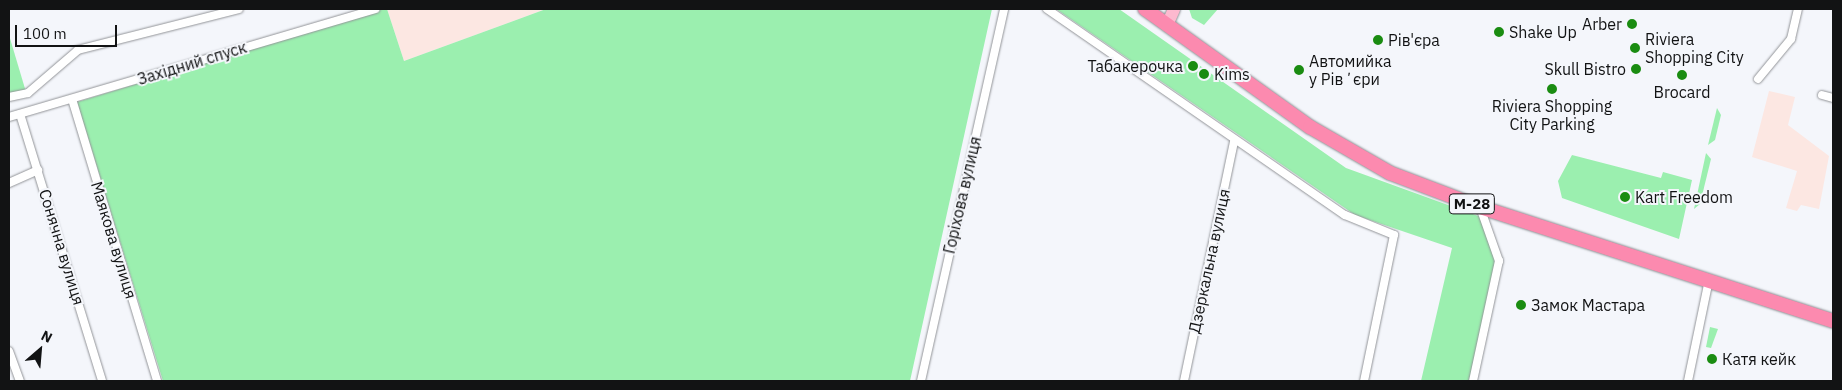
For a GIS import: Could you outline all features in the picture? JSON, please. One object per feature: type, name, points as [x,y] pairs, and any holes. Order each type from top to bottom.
[{"type":"highway","name":"М-28","points":[[1145,9],[1350,153],[1480,207],[1833,320]]},
{"type":"main road","points":[[1167,26],[1174,9]]},
{"type":"street","points":[[9,97],[28,93],[78,50],[239,9]]},
{"type":"street","name":"Західний спуск","points":[[9,117],[374,9]]},
{"type":"street","name":"Горіхова вулиця","points":[[921,381],[1004,9]]},
{"type":"street","points":[[1047,9],[1345,215],[1394,235],[1364,381]]},
{"type":"street","points":[[1758,79],[1791,39],[1798,9]]},
{"type":"street","points":[[1822,95],[1833,98]]},
{"type":"street","name":"Маякова вулиця","points":[[72,99],[157,381]]},
{"type":"street","name":"Сонячна вулиця","points":[[20,114],[102,381]]},
{"type":"street","name":"Дзеркальна вулиця","points":[[1184,381],[1234,140]]},
{"type":"street","points":[[9,183],[38,170]]},
{"type":"street","points":[[1473,381],[1499,268],[1480,207]]},
{"type":"street","points":[[1688,381],[1709,280]]},
{"type":"street","points":[[9,351],[20,381]]},
{"type":"shaded area","points":[[387,9],[546,9],[404,61]]},
{"type":"shaded area","points":[[1769,91],[1795,97],[1788,125],[1829,156],[1819,209],[1801,205],[1797,211],[1786,208],[1797,171],[1752,157]]},
{"type":"green space","points":[[387,9],[404,61],[546,9],[992,9],[910,381],[163,381],[77,102]]},
{"type":"green space","points":[[1056,9],[1119,9],[1346,168],[1481,217],[1496,263],[1471,381],[1421,381],[1452,248],[1355,215]]},
{"type":"green space","points":[[1189,9],[1218,9],[1204,25],[1192,18]]},
{"type":"green space","points":[[9,35],[26,92],[9,94]]},
{"type":"green space","points":[[1717,108],[1721,115],[1715,140],[1708,145]]},
{"type":"green space","points":[[1706,153],[1711,159],[1700,204],[1694,209]]},
{"type":"green space","name":"Kart Freedom","points":[[1572,155],[1661,178],[1663,172],[1692,180],[1679,239],[1562,198],[1558,181]]},
{"type":"green space","points":[[1710,327],[1718,329],[1711,348],[1706,347]]},
{"type":"place","name":"Arber","points":[[1632,24]]},
{"type":"place","name":"Shake Up","points":[[1499,32]]},
{"type":"place","name":"Рів'єра","points":[[1378,40]]},
{"type":"place","name":"Riviera Shopping City","points":[[1635,48]]},
{"type":"place","name":"Табакерочка","points":[[1193,66]]},
{"type":"place","name":"Skull Bistro","points":[[1636,69]]},
{"type":"place","name":"Автомийка у Рівʼєри","points":[[1299,70]]},
{"type":"place","name":"Kims","points":[[1204,74]]},
{"type":"place","name":"Brocard","points":[[1682,75]]},
{"type":"place","name":"Riviera Shopping City Parking","points":[[1552,89]]},
{"type":"place","name":"Kart Freedom","points":[[1625,197]]},
{"type":"place","name":"Замок Мастара","points":[[1521,305]]},
{"type":"place","name":"Катя кейк","points":[[1712,359]]}]
